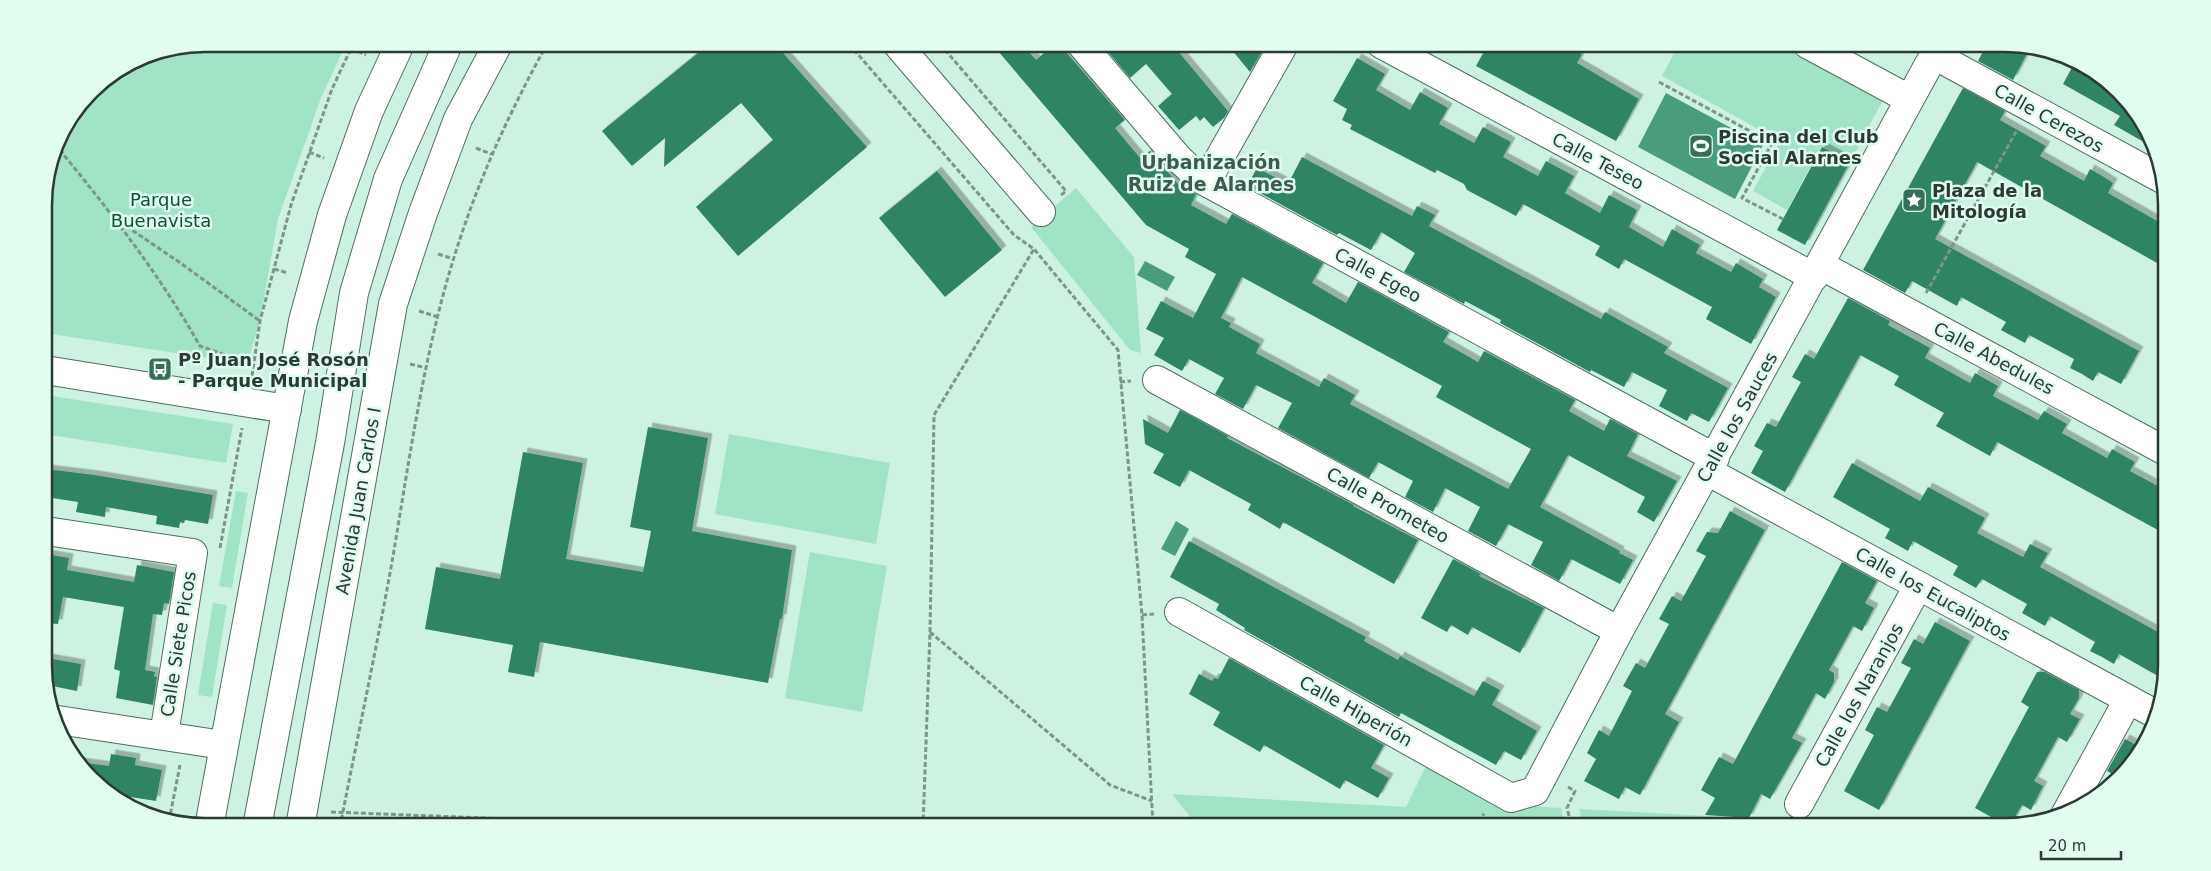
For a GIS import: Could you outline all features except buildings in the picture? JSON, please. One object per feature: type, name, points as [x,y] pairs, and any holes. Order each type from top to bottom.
[{"type":"street","points":[[211,818],[303,321],[332,215],[369,111],[396,52]]},
{"type":"street","points":[[259,818],[330,443],[354,292],[388,179],[444,52]]},
{"type":"street","name":"Avenida Juan Carlos I","points":[[302,818],[393,304],[423,213],[458,119],[494,52]]},
{"type":"street","points":[[904,52],[1041,212]]},
{"type":"street","name":"Calle Egeo","points":[[1088,52],[1179,159],[1206,182],[1711,464]]},
{"type":"street","points":[[1206,182],[1279,52]]},
{"type":"street","name":"Calle Teseo","points":[[1396,52],[1817,271]]},
{"type":"street","points":[[1822,52],[1909,99]]},
{"type":"street","name":"Calle los Sauces","points":[[1534,791],[1619,631],[1935,52]]},
{"type":"street","name":"Calle Cerezos","points":[[1942,52],[2030,107],[2155,175]]},
{"type":"street","name":"Calle Abedules","points":[[1817,271],[1914,315],[2158,447]]},
{"type":"street","points":[[53,371],[287,409]]},
{"type":"street","name":"Calle Prometeo","points":[[1157,380],[1619,631]]},
{"type":"street","name":"Calle los Eucaliptos","points":[[1711,464],[1918,586],[2151,712]]},
{"type":"street","name":"Calle Siete Picos","points":[[52,532],[192,553],[164,735]]},
{"type":"street","name":"Calle los Naranjos","points":[[1799,804],[1918,586]]},
{"type":"street","name":"Calle Hiperión","points":[[1179,612],[1511,798],[1534,791]]},
{"type":"street","points":[[2071,803],[2128,700]]},
{"type":"street","points":[[63,721],[223,745]]},
{"type":"path","points":[[360,52],[372,57]]},
{"type":"path","points":[[342,818],[378,635],[427,368],[454,259],[491,154],[542,52]]},
{"type":"path","points":[[856,52],[1014,235],[1034,248],[1118,350],[1142,614],[1153,818]]},
{"type":"path","points":[[1659,82],[1772,143],[1742,198],[1783,219]]},
{"type":"path","points":[[1914,315],[2030,107]]},
{"type":"path","points":[[470,145],[491,154]]},
{"type":"path","points":[[63,152],[117,220],[177,306],[200,346],[253,365]]},
{"type":"path","points":[[308,152],[330,160]]},
{"type":"path","points":[[117,220],[182,264],[260,321]]},
{"type":"path","points":[[923,818],[930,632],[934,414],[1034,248]]},
{"type":"path","points":[[431,252],[454,259]]},
{"type":"path","points":[[404,362],[427,368]]},
{"type":"path","points":[[930,632],[1110,785],[1152,801]]},
{"type":"path","points":[[322,811],[492,818]]},
{"type":"green space","name":"Parque Buenavista","points":[[206,52],[342,52],[321,98],[278,219],[260,321],[247,364],[53,334],[53,196],[61,156],[73,129],[97,97],[129,73],[156,61],[176,55]]},
{"type":"green space","points":[[1675,52],[1795,52],[1883,100],[1850,162],[1821,147],[1787,210],[1753,191],[1780,141],[1662,76]]},
{"type":"green space","points":[[1076,188],[1134,257],[1141,353],[1130,350],[1031,227]]},
{"type":"green space","points":[[53,396],[233,424],[226,463],[52,435]]},
{"type":"green space","points":[[729,434],[890,463],[876,544],[715,514]]},
{"type":"green space","points":[[236,491],[248,493],[232,588],[219,586]]},
{"type":"green space","points":[[810,552],[887,566],[862,712],[785,698]]},
{"type":"green space","points":[[213,603],[227,605],[212,697],[198,695]]},
{"type":"green space","points":[[1427,764],[1496,804],[1561,808],[1563,818],[1191,818],[1172,794],[1406,807]]},
{"type":"green space","points":[[1579,809],[1744,818],[1582,818]]},
{"type":"shaded area","name":"Piscina del Club Social Alarnes","points":[[1666,93],[1763,145],[1735,199],[1638,147]]},
{"type":"shaded area","points":[[1145,261],[1175,277],[1167,291],[1137,275]]},
{"type":"shaded area","points":[[1176,521],[1189,529],[1175,556],[1161,549]]},
{"type":"place","name":"Piscina del Club Social Alarnes","points":[[1701,146]]},
{"type":"place","name":"Plaza de la Mitología","points":[[1914,200]]},
{"type":"place","name":"Pº Juan José Rosón - Parque Municipal","points":[[160,369]]},
{"type":"district","name":"Urbanización Ruiz de Alarnes","points":[[1211,173]]}]
